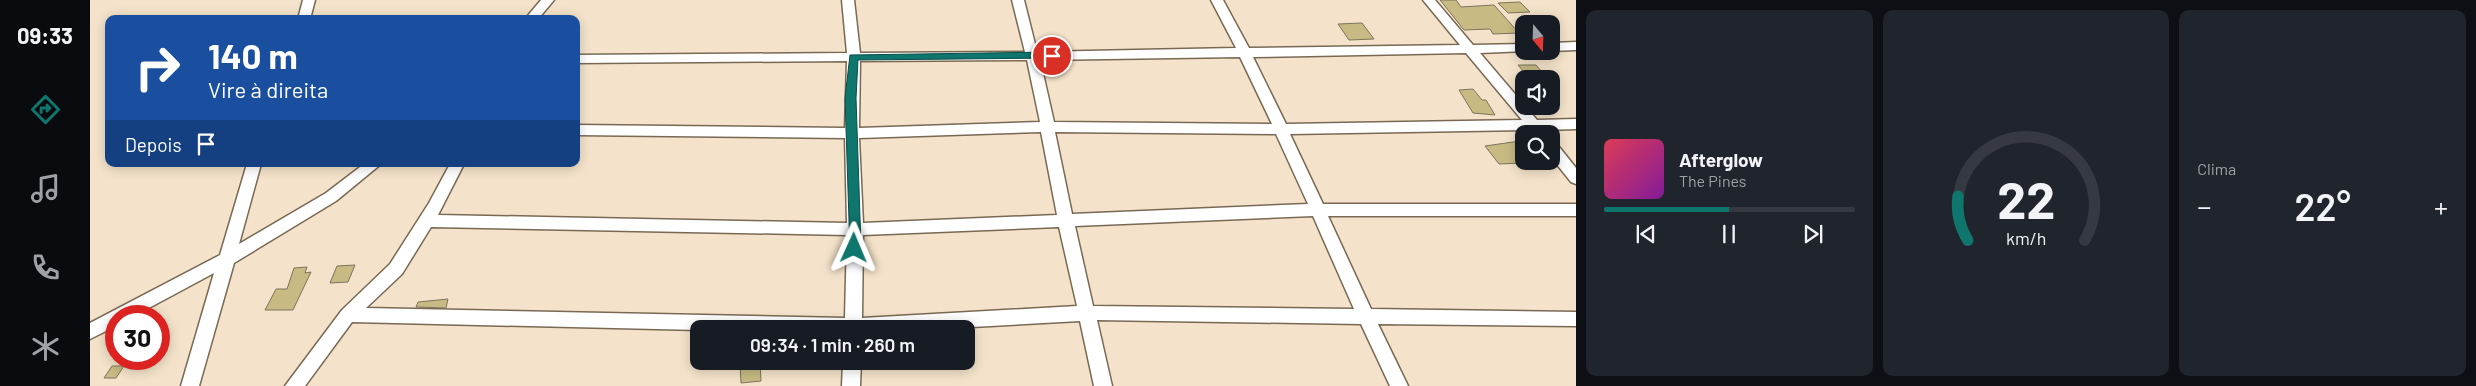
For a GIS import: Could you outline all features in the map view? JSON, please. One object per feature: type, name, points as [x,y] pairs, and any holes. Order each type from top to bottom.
[{"type":"street","points":[[305,15],[309,0]]},
{"type":"street","points":[[535,15],[548,0]]},
{"type":"street","points":[[848,0],[854,57],[851,98],[855,228],[853,320]]},
{"type":"street","points":[[1018,0],[1033,56],[1066,220],[1103,386]]},
{"type":"street","points":[[1217,0],[1283,129],[1365,316],[1399,386]]},
{"type":"street","points":[[1429,0],[1534,125]]},
{"type":"street","points":[[1560,47],[1576,46]]},
{"type":"street","points":[[580,59],[1033,56],[1515,48]]},
{"type":"street","points":[[1560,126],[1576,124]]},
{"type":"street","points":[[580,130],[852,133],[1048,127],[1515,129]]},
{"type":"street","points":[[1560,158],[1576,178]]},
{"type":"street","points":[[190,386],[220,276],[228,258],[253,167]]},
{"type":"street","points":[[140,305],[228,258],[331,197],[370,167]]},
{"type":"street","points":[[294,386],[348,315],[396,269],[427,221],[455,167]]},
{"type":"street","points":[[427,221],[855,228],[1318,210],[1576,210]]},
{"type":"street","points":[[970,320],[1088,313],[1576,319]]},
{"type":"street","points":[[348,315],[690,323]]},
{"type":"street","points":[[90,332],[105,324]]},
{"type":"street","points":[[851,386],[852,370]]},
{"type":"building","points":[[1440,0],[1456,0],[1461,7],[1494,5],[1515,29],[1515,33],[1493,34],[1490,29],[1464,30]]},
{"type":"building","points":[[1520,2],[1530,12],[1508,13],[1498,3]]},
{"type":"building","points":[[1362,23],[1374,39],[1349,40],[1338,24]]},
{"type":"building","points":[[1518,65],[1536,65],[1540,70],[1522,70]]},
{"type":"building","points":[[1473,89],[1482,100],[1486,100],[1495,115],[1473,113],[1459,90]]},
{"type":"building","points":[[1515,142],[1515,163],[1499,164],[1485,146]]},
{"type":"building","points":[[355,265],[348,282],[330,283],[337,266]]},
{"type":"building","points":[[307,267],[305,273],[311,272],[293,310],[265,310],[276,289],[287,289],[294,268]]},
{"type":"building","points":[[448,299],[446,308],[416,307],[418,302]]},
{"type":"building","points":[[109,370],[121,370],[116,378],[104,378]]},
{"type":"building","points":[[740,370],[760,370],[761,381],[741,383]]},
{"type":"route","points":[[854,248],[851,98],[854,57],[1052,56]]}]
